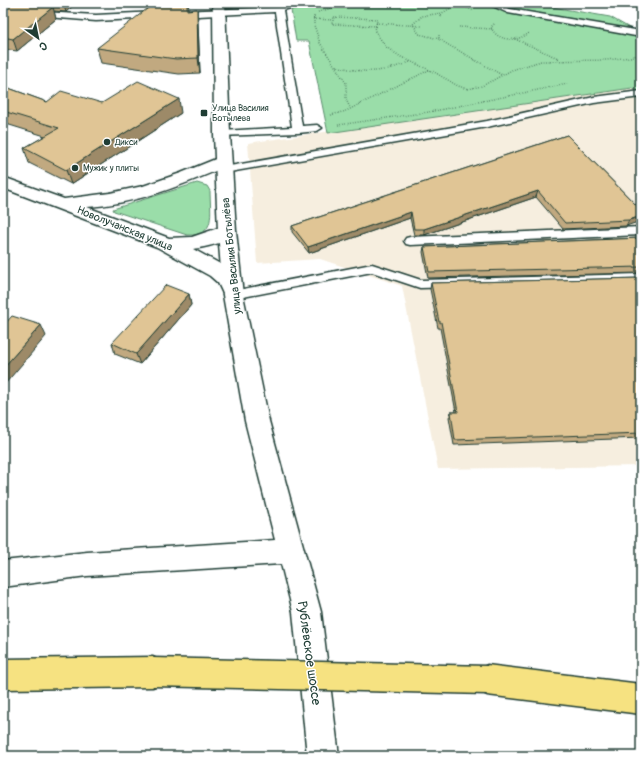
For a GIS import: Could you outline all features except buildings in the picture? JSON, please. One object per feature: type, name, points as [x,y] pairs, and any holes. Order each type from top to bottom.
[{"type":"highway","points":[[3,674],[153,672],[487,680],[641,699]]},
{"type":"street","name":"улица Василия Ботылёва","points":[[219,8],[222,134],[227,231],[233,295],[257,421],[290,551]]},
{"type":"street","points":[[63,204],[93,202],[126,196],[163,187],[194,175],[224,166]]},
{"type":"street","name":"Новолучанская улица","points":[[3,182],[164,243],[217,271],[226,280],[233,295]]},
{"type":"street","points":[[164,243],[181,245],[196,243],[211,239],[227,231]]},
{"type":"street","points":[[3,574],[87,564],[290,551]]},
{"type":"street","name":"Рублёвское шоссе","points":[[290,551],[307,612],[322,756]]},
{"type":"lane","points":[[43,3],[37,14],[96,18],[169,15],[219,8],[279,9],[300,3]]},
{"type":"lane","points":[[490,3],[508,12],[641,34]]},
{"type":"lane","points":[[279,9],[298,130]]},
{"type":"lane","points":[[224,166],[327,151],[487,124],[594,100],[641,94]]},
{"type":"lane","points":[[222,134],[317,128]]},
{"type":"lane","points":[[410,241],[641,231]]},
{"type":"lane","points":[[233,295],[372,268],[420,284],[641,278]]},
{"type":"path","points":[[350,3],[314,14],[313,19],[317,36],[322,48],[336,66],[346,83],[344,96],[350,108]]},
{"type":"path","points":[[413,25],[415,20],[419,17],[429,14],[442,13],[458,4]]},
{"type":"path","points":[[441,17],[442,13]]},
{"type":"path","points":[[319,19],[333,20],[334,17],[377,19],[375,31],[376,35],[385,46],[410,62],[429,70],[457,87],[465,88],[483,86],[502,75],[526,65],[546,60],[613,60],[630,58],[641,54]]},
{"type":"path","points":[[333,20],[332,24],[376,26]]},
{"type":"path","points":[[376,23],[422,26]]},
{"type":"path","points":[[413,25],[417,32],[423,36],[439,39],[502,75]]},
{"type":"path","points":[[459,28],[492,29]]},
{"type":"path","points":[[515,39],[561,60]]},
{"type":"path","points":[[336,66],[368,73],[387,70],[410,62]]},
{"type":"path","points":[[329,115],[336,114],[350,108],[429,70]]},
{"type":"path","points":[[317,128],[429,112],[570,84]]},
{"type":"shaded area","points":[[632,88],[641,93],[641,466],[438,469],[402,286],[320,259],[257,263],[248,143]]},
{"type":"green space","points":[[316,3],[529,3],[610,17],[633,30],[641,28],[641,93],[632,88],[328,133],[309,41],[296,41],[291,10]]},
{"type":"green space","points":[[197,183],[207,186],[210,191],[211,215],[210,222],[207,227],[203,232],[197,235],[187,235],[114,211],[113,209]]},
{"type":"place","name":"Улица Василия Ботылева","points":[[204,113]]},
{"type":"place","name":"Дикси","points":[[107,142]]},
{"type":"place","name":"Мужик у плиты","points":[[75,168]]}]
